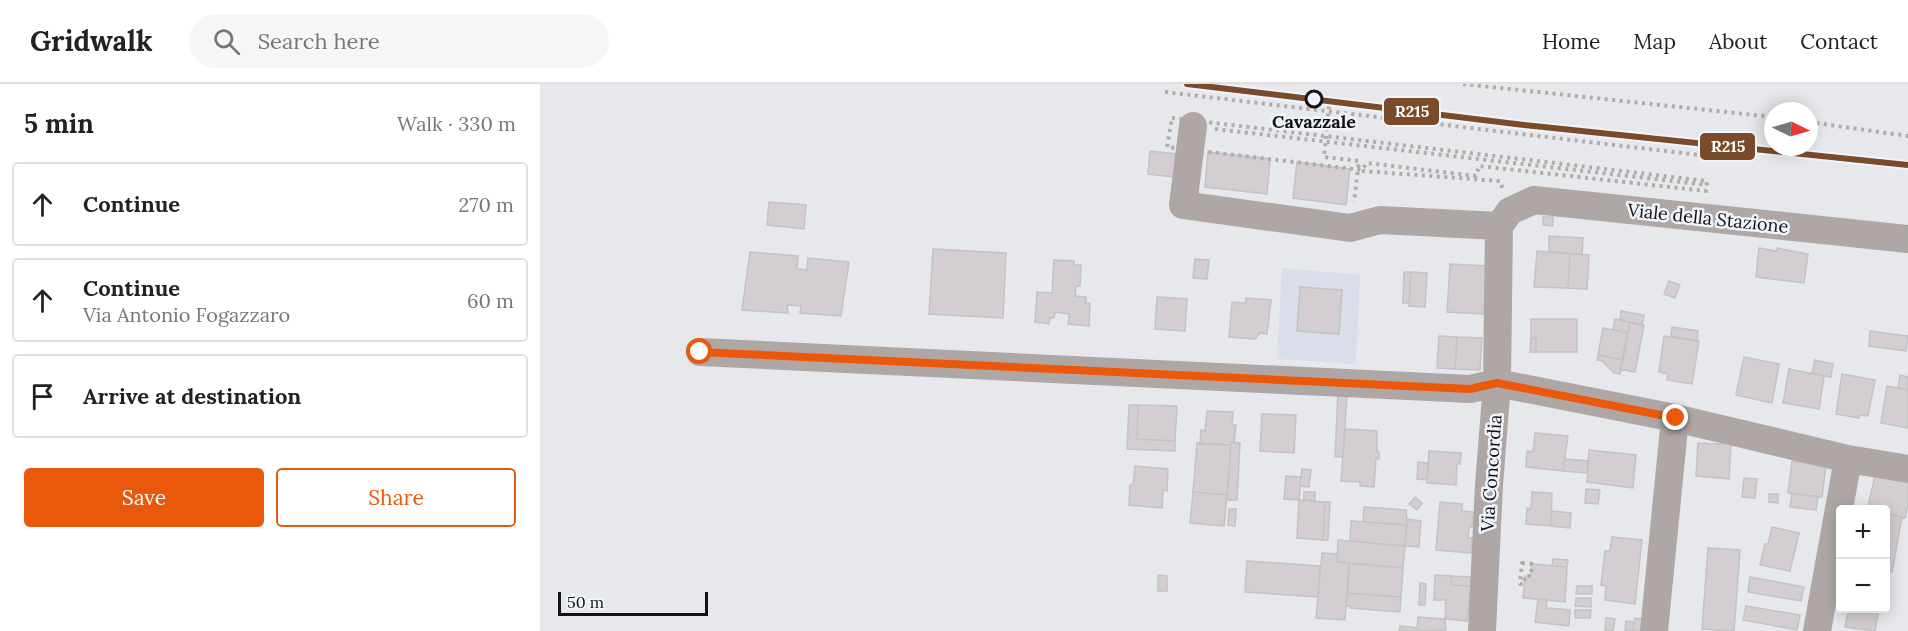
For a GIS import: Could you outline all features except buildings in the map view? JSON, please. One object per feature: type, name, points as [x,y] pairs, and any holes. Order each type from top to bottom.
[{"type":"street","points":[[1185,133],[1183,205],[1350,228],[1380,220],[1505,219]]},
{"type":"street","name":"Viale della Stazione","points":[[1505,219],[1534,200],[1908,239]]},
{"type":"street","name":"Via Concordia","points":[[1482,631],[1505,219]]},
{"type":"street","points":[[700,352],[1470,389],[1497,383],[1676,418],[1848,459],[1908,469]]},
{"type":"street","points":[[1654,631],[1676,418]]},
{"type":"street","points":[[1817,631],[1848,459]]},
{"type":"path","points":[[1463,84],[1764,116]]},
{"type":"path","points":[[1165,92],[1329,109],[1708,156]]},
{"type":"path","points":[[1329,109],[1324,157],[1359,161],[1350,228]]},
{"type":"path","points":[[1358,170],[1362,170],[1367,163],[1476,176],[1479,166],[1706,191],[1707,181],[1326,139],[1172,118],[1185,133],[1358,170],[1500,181],[1505,219]]},
{"type":"path","points":[[1818,123],[1908,136]]},
{"type":"path","points":[[1185,133],[1326,139]]},
{"type":"path","points":[[1522,563],[1532,564],[1531,576],[1525,576],[1524,584],[1520,584],[1522,563]]},
{"type":"shaded area","points":[[1282,268],[1360,275],[1356,364],[1277,359]]},
{"type":"transit line","name":"R215","points":[[1187,84],[1524,125],[1908,165]]},
{"type":"place","name":"Cavazzale","points":[[1314,99]]},
{"type":"route","points":[[700,352],[1470,389],[1497,383],[1676,418]]}]
